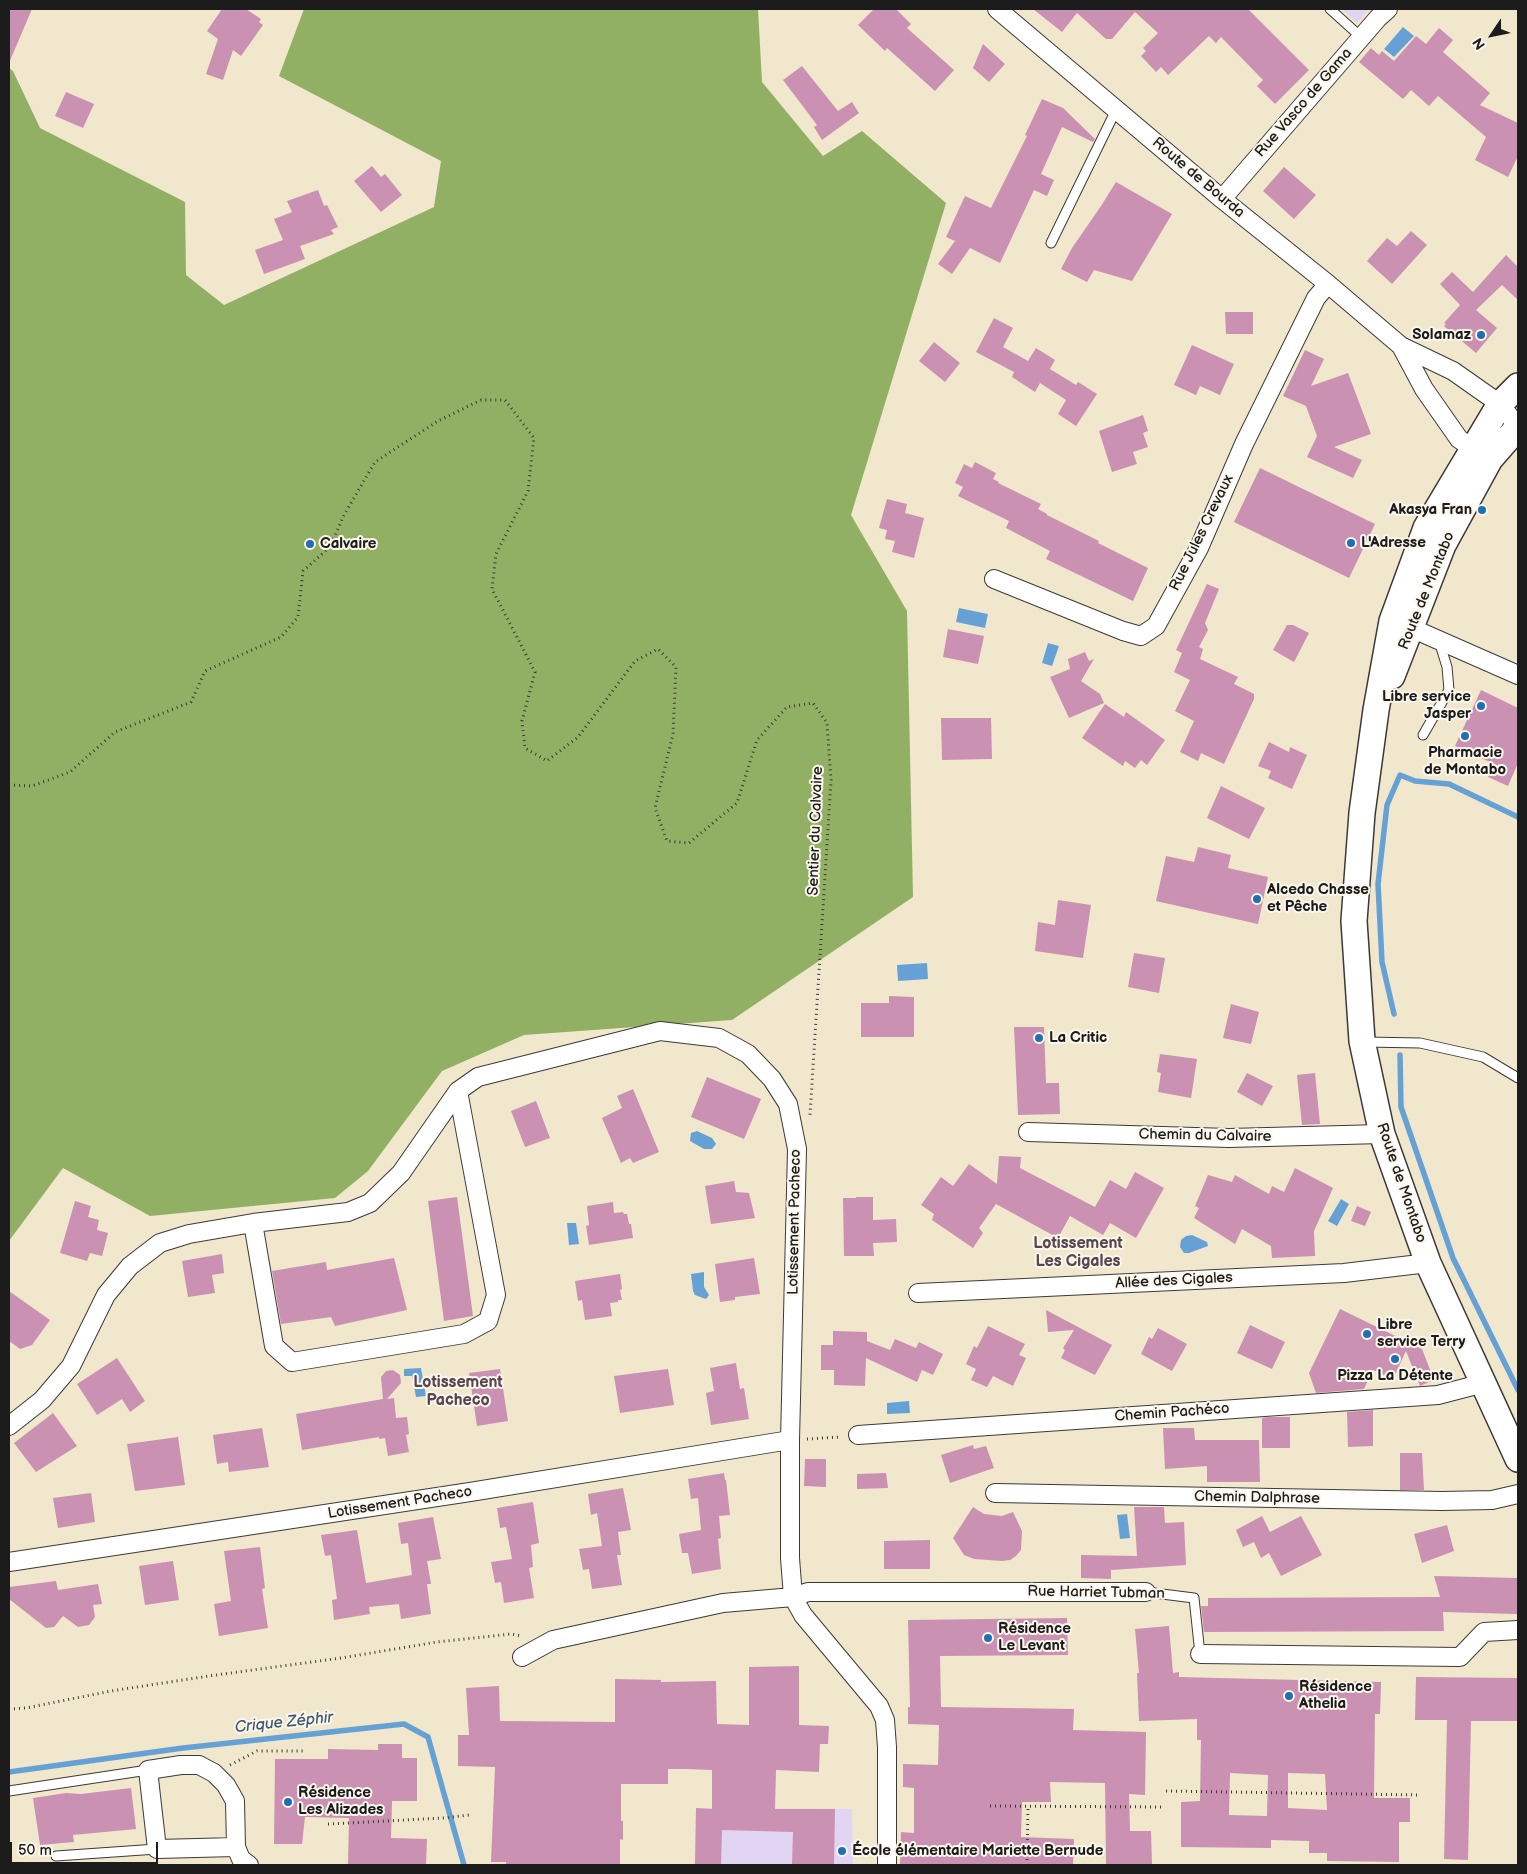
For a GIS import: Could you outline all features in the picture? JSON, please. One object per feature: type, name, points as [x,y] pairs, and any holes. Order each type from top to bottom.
[{"type":"main road","name":"Route de Montabo","points":[[1518,386],[1500,404],[1481,454],[1426,528],[1376,710],[1362,812],[1354,921],[1362,1042],[1382,1134],[1428,1263],[1518,1459]]},
{"type":"main road","name":"Route de Montabo","points":[[1481,454],[1518,427]]},
{"type":"street","name":"Route de Bourda","points":[[997,9],[1222,199],[1328,284],[1401,346],[1453,371],[1500,404],[1518,427]]},
{"type":"street","name":"Rue Vasco de Gama","points":[[1222,199],[1361,37],[1388,9]]},
{"type":"street","name":"Rue Jules Crevaux","points":[[994,579],[1123,631],[1141,636],[1156,626],[1199,548],[1244,444],[1316,298],[1328,284]]},
{"type":"street","name":"Route de Bourda","points":[[1401,346],[1424,389],[1459,439],[1481,454]]},
{"type":"street","points":[[1401,624],[1518,675]]},
{"type":"street","name":"Lotissement Pacheco","points":[[9,1426],[42,1400],[70,1366],[106,1295],[130,1266],[160,1243],[189,1234],[348,1212],[370,1203],[402,1173],[458,1091],[478,1077],[660,1031],[719,1038],[748,1054],[772,1079],[788,1104],[797,1149],[790,1440],[790,1558],[794,1597]]},
{"type":"street","points":[[253,1224],[274,1346],[292,1362],[464,1334],[488,1321],[496,1295],[458,1091]]},
{"type":"street","name":"Chemin du Calvaire","points":[[1028,1132],[1229,1138],[1382,1134]]},
{"type":"street","name":"Allée des Cigales","points":[[918,1293],[1344,1273],[1428,1263]]},
{"type":"street","name":"Chemin Pachéco","points":[[858,1436],[1438,1395],[1484,1383]]},
{"type":"street","name":"Lotissement Pacheco","points":[[9,1562],[470,1492],[790,1440]]},
{"type":"street","name":"Chemin Dalphrase","points":[[995,1493],[1442,1502],[1492,1500],[1518,1494]]},
{"type":"street","name":"Rue Harriet Tubman","points":[[522,1657],[553,1640],[724,1604],[794,1597],[808,1592],[1146,1592]]},
{"type":"street","points":[[794,1597],[804,1615],[879,1706],[885,1720],[887,1747],[887,1865]]},
{"type":"street","name":"Rue Harriet Tubman","points":[[1200,1654],[1460,1657],[1484,1632],[1518,1630]]},
{"type":"street","points":[[236,1847],[157,1849],[148,1770],[181,1765],[199,1765],[214,1773],[226,1785],[235,1801],[236,1847],[242,1859],[249,1865]]},
{"type":"lane","points":[[1330,9],[1361,37]]},
{"type":"lane","points":[[1051,243],[1116,110]]},
{"type":"lane","points":[[1423,735],[1449,690],[1447,667],[1439,640]]},
{"type":"lane","points":[[1362,1042],[1420,1043],[1483,1057],[1518,1078]]},
{"type":"lane","name":"Rue Harriet Tubman","points":[[1146,1592],[1194,1598],[1200,1654]]},
{"type":"lane","points":[[9,1791],[148,1770]]},
{"type":"lane","points":[[56,1856],[157,1849]]},
{"type":"path","name":"Sentier du Calvaire","points":[[9,785],[32,786],[70,772],[115,732],[191,702],[205,671],[281,638],[298,617],[303,571],[330,547],[344,516],[375,462],[438,421],[481,400],[505,400],[534,438],[528,491],[496,554],[492,589],[535,672],[522,721],[525,748],[548,761],[578,737],[635,661],[658,649],[676,667],[672,734],[655,808],[667,841],[689,843],[737,803],[757,740],[787,707],[813,703],[827,723],[831,780],[811,1114],[797,1149]]},
{"type":"path","points":[[790,1440],[858,1436]]},
{"type":"path","points":[[9,1709],[26,1708],[111,1691],[341,1658],[437,1642],[512,1634],[553,1640]]},
{"type":"path","points":[[214,1773],[258,1752],[303,1751]]},
{"type":"path","points":[[1166,1791],[1420,1795]]},
{"type":"path","points":[[990,1806],[1165,1807]]},
{"type":"path","points":[[1027,1865],[1028,1806]]},
{"type":"path","points":[[328,1824],[469,1815]]},
{"type":"shaded area","points":[[1342,9],[1369,9],[1357,23]]},
{"type":"shaded area","points":[[696,1808],[852,1809],[853,1865],[695,1865]]},
{"type":"green space","points":[[304,9],[758,9],[762,82],[823,156],[862,131],[946,203],[851,515],[907,611],[913,897],[732,1020],[524,1035],[442,1071],[368,1171],[335,1198],[150,1216],[63,1168],[9,1241],[9,68],[13,71],[40,128],[185,202],[186,275],[224,305],[434,207],[441,161],[279,76]]},
{"type":"water","points":[[1403,27],[1414,36],[1394,57],[1384,49]]},
{"type":"water","points":[[959,608],[988,614],[985,628],[956,622]]},
{"type":"water","points":[[1048,643],[1059,646],[1052,666],[1042,663]]},
{"type":"water","points":[[927,963],[928,979],[898,981],[897,965]]},
{"type":"water","points":[[697,1131],[712,1138],[716,1144],[712,1149],[704,1149],[690,1141],[691,1133]]},
{"type":"water","points":[[1341,1199],[1349,1204],[1337,1226],[1328,1221]]},
{"type":"water","points":[[567,1223],[576,1223],[579,1244],[569,1245]]},
{"type":"water","points":[[1192,1235],[1207,1242],[1208,1246],[1184,1253],[1180,1247],[1181,1240],[1186,1236]]},
{"type":"water","points":[[704,1272],[704,1287],[709,1295],[706,1299],[695,1295],[691,1274]]},
{"type":"water","points":[[421,1368],[426,1396],[416,1397],[412,1376],[404,1376],[404,1369]]},
{"type":"water","points":[[909,1401],[910,1413],[887,1414],[887,1403]]},
{"type":"water","points":[[1127,1514],[1130,1538],[1120,1539],[1117,1515]]},
{"type":"building","points":[[9,9],[32,9],[9,63]]},
{"type":"building","points":[[222,9],[246,9],[261,19],[259,22],[263,25],[241,56],[233,50],[223,80],[206,74],[218,39],[207,31]]},
{"type":"building","points":[[874,9],[896,9],[911,24],[907,28],[954,70],[935,91],[887,48],[885,51],[858,25]]},
{"type":"building","points":[[1033,9],[1248,9],[1309,70],[1275,104],[1257,86],[1263,80],[1221,37],[1216,43],[1209,36],[1168,75],[1161,67],[1156,72],[1141,56],[1146,51],[1143,48],[1158,33],[1135,12],[1112,39],[1106,39],[1077,13],[1062,32]]},
{"type":"building","points":[[1439,28],[1453,40],[1443,52],[1490,93],[1480,105],[1518,123],[1518,156],[1508,177],[1475,160],[1486,137],[1438,96],[1429,106],[1411,90],[1403,99],[1359,62],[1371,48],[1379,55],[1382,51],[1394,61],[1416,36],[1426,44]]},
{"type":"building","points":[[983,44],[1005,64],[989,82],[973,68]]},
{"type":"building","points":[[802,66],[838,111],[852,102],[859,113],[822,140],[814,127],[817,125],[783,80]]},
{"type":"building","points":[[66,92],[94,104],[83,128],[55,116]]},
{"type":"building","points":[[1042,99],[1063,108],[1095,139],[1093,142],[1062,127],[1041,174],[1054,180],[1047,196],[1034,190],[1000,263],[970,248],[952,274],[938,264],[955,241],[946,237],[965,196],[991,208],[1027,136],[1025,135]]},
{"type":"building","points":[[372,166],[381,177],[385,174],[402,195],[381,212],[354,181]]},
{"type":"building","points":[[1284,167],[1316,195],[1294,219],[1263,191]]},
{"type":"building","points":[[1116,182],[1172,214],[1132,281],[1094,270],[1087,282],[1061,269],[1072,248]]},
{"type":"building","points":[[318,190],[324,206],[327,205],[338,227],[331,230],[334,234],[300,246],[305,259],[264,274],[255,250],[283,240],[274,219],[292,212],[287,201]]},
{"type":"building","points":[[1411,231],[1427,245],[1392,284],[1367,261],[1387,238],[1397,246]]},
{"type":"building","points":[[1506,255],[1518,267],[1518,300],[1502,285],[1476,310],[1497,328],[1476,353],[1444,326],[1446,324],[1444,323],[1460,305],[1440,284],[1452,272],[1473,292]]},
{"type":"building","points":[[1225,312],[1253,312],[1253,334],[1226,334]]},
{"type":"building","points":[[994,318],[1013,328],[1003,347],[1028,361],[1036,348],[1055,360],[1050,369],[1076,385],[1078,382],[1097,394],[1076,426],[1058,414],[1066,400],[1040,383],[1035,392],[1012,377],[1014,372],[976,352]]},
{"type":"building","points":[[934,342],[960,363],[945,382],[919,361]]},
{"type":"building","points":[[1192,345],[1234,364],[1220,395],[1200,386],[1196,395],[1174,385]]},
{"type":"building","points":[[1305,350],[1324,359],[1311,386],[1348,373],[1371,434],[1334,447],[1362,460],[1353,478],[1307,457],[1317,436],[1306,406],[1283,396]]},
{"type":"building","points":[[1143,415],[1148,431],[1143,433],[1148,447],[1133,452],[1137,464],[1112,472],[1099,431]]},
{"type":"building","points":[[975,462],[996,473],[993,479],[998,483],[1041,504],[1038,509],[1047,515],[1148,568],[1133,601],[1046,559],[1050,551],[1006,528],[1009,521],[958,496],[963,487],[955,483],[964,464],[972,468]]},
{"type":"building","points":[[1260,468],[1375,524],[1349,578],[1234,522]]},
{"type":"building","points":[[887,499],[907,504],[905,513],[924,518],[914,558],[892,552],[895,541],[885,539],[887,530],[879,528]]},
{"type":"building","points":[[1207,584],[1219,589],[1205,623],[1208,630],[1199,647],[1203,649],[1200,659],[1238,677],[1234,684],[1254,694],[1254,699],[1224,764],[1201,753],[1198,761],[1180,752],[1194,721],[1175,711],[1190,680],[1174,672],[1182,653],[1176,650]]},
{"type":"building","points":[[1287,625],[1293,625],[1309,633],[1294,662],[1273,650]]},
{"type":"building","points":[[948,629],[984,636],[978,664],[943,657]]},
{"type":"building","points":[[1085,652],[1089,661],[1094,659],[1081,681],[1100,694],[1104,703],[1069,718],[1050,677],[1070,669],[1068,659]]},
{"type":"building","points":[[1481,690],[1518,708],[1518,763],[1508,786],[1488,777],[1494,764],[1455,746]]},
{"type":"building","points":[[1105,704],[1124,717],[1126,712],[1165,740],[1147,765],[1141,760],[1135,768],[1125,761],[1123,766],[1082,738]]},
{"type":"building","points":[[941,718],[991,718],[992,759],[942,760]]},
{"type":"building","points":[[1269,742],[1289,752],[1290,747],[1307,755],[1292,789],[1268,778],[1271,771],[1258,766]]},
{"type":"building","points":[[1221,786],[1265,808],[1249,839],[1207,818]]},
{"type":"building","points":[[1198,847],[1231,855],[1228,868],[1268,877],[1258,924],[1156,901],[1166,856],[1194,862]]},
{"type":"building","points":[[1058,900],[1091,905],[1083,958],[1035,951],[1038,922],[1055,925]]},
{"type":"building","points":[[1134,953],[1165,958],[1159,993],[1128,987]]},
{"type":"building","points":[[889,996],[914,997],[914,1037],[861,1037],[861,1003],[889,1003]]},
{"type":"building","points":[[1231,1004],[1259,1012],[1251,1044],[1223,1038]]},
{"type":"building","points":[[1014,1027],[1044,1027],[1046,1083],[1059,1083],[1060,1114],[1018,1115]]},
{"type":"building","points":[[1160,1054],[1197,1059],[1191,1098],[1158,1092],[1161,1073],[1157,1072]]},
{"type":"building","points":[[1247,1073],[1273,1086],[1262,1106],[1237,1092]]},
{"type":"building","points":[[1315,1073],[1320,1124],[1302,1125],[1297,1075]]},
{"type":"building","points":[[707,1077],[761,1099],[744,1139],[691,1117]]},
{"type":"building","points":[[633,1089],[659,1152],[633,1163],[630,1158],[621,1163],[602,1118],[622,1108],[617,1096]]},
{"type":"building","points":[[536,1101],[550,1138],[525,1147],[511,1111]]},
{"type":"building","points":[[999,1156],[1021,1157],[1020,1168],[1095,1207],[1110,1180],[1126,1189],[1135,1172],[1164,1188],[1136,1238],[1110,1223],[1103,1235],[1070,1216],[1058,1238],[996,1204],[979,1228],[983,1233],[973,1248],[932,1220],[934,1214],[921,1205],[941,1177],[953,1186],[969,1164],[997,1184]]},
{"type":"building","points":[[1295,1168],[1333,1188],[1314,1231],[1315,1256],[1272,1258],[1271,1246],[1242,1229],[1235,1244],[1194,1218],[1199,1208],[1195,1206],[1208,1175],[1232,1182],[1235,1175],[1269,1194],[1272,1186],[1284,1192]]},
{"type":"building","points":[[734,1181],[736,1192],[749,1193],[755,1218],[711,1224],[705,1186]]},
{"type":"building","points":[[457,1197],[473,1316],[444,1321],[428,1201]]},
{"type":"building","points":[[873,1197],[873,1220],[896,1219],[897,1242],[873,1243],[874,1256],[844,1256],[843,1198]]},
{"type":"building","points":[[75,1201],[91,1206],[88,1217],[99,1220],[97,1230],[108,1233],[102,1256],[90,1253],[87,1261],[60,1253]]},
{"type":"building","points":[[613,1202],[614,1213],[623,1212],[627,1214],[633,1238],[589,1245],[586,1226],[589,1225],[587,1206]]},
{"type":"building","points":[[1357,1206],[1371,1212],[1365,1226],[1351,1221]]},
{"type":"building","points":[[222,1254],[224,1273],[212,1275],[215,1293],[188,1297],[182,1261]]},
{"type":"building","points":[[394,1258],[407,1310],[335,1326],[331,1317],[281,1324],[272,1271],[326,1262],[327,1270]]},
{"type":"building","points":[[754,1258],[760,1294],[735,1297],[735,1300],[720,1302],[715,1264]]},
{"type":"building","points":[[620,1274],[622,1300],[610,1303],[612,1316],[585,1320],[582,1300],[578,1301],[575,1281]]},
{"type":"building","points":[[9,1291],[50,1320],[32,1345],[20,1349],[9,1341]]},
{"type":"building","points":[[1340,1309],[1422,1349],[1434,1380],[1420,1386],[1406,1351],[1393,1379],[1373,1370],[1364,1389],[1316,1393],[1309,1373]]},
{"type":"building","points":[[1046,1310],[1112,1345],[1095,1375],[1061,1358],[1065,1350],[1063,1348],[1074,1330],[1048,1332]]},
{"type":"building","points":[[1250,1325],[1285,1342],[1272,1369],[1237,1353]]},
{"type":"building","points":[[988,1326],[1025,1344],[1019,1355],[1026,1358],[1013,1386],[993,1376],[987,1387],[971,1380],[976,1369],[966,1364],[974,1346],[977,1348]]},
{"type":"building","points":[[1158,1328],[1187,1344],[1172,1371],[1141,1354],[1149,1337],[1152,1339]]},
{"type":"building","points":[[833,1331],[867,1332],[867,1341],[890,1350],[895,1339],[916,1348],[919,1342],[943,1354],[933,1375],[922,1370],[917,1382],[866,1358],[865,1386],[834,1385],[834,1370],[821,1370],[821,1345],[833,1345]]},
{"type":"building","points":[[117,1358],[145,1401],[130,1412],[122,1399],[97,1415],[77,1384]]},
{"type":"building","points":[[736,1363],[740,1389],[744,1388],[749,1419],[711,1425],[706,1393],[714,1391],[710,1368]]},
{"type":"building","points":[[500,1369],[508,1421],[477,1426],[469,1373]]},
{"type":"building","points":[[668,1369],[674,1405],[620,1413],[614,1376]]},
{"type":"building","points":[[393,1370],[400,1375],[401,1383],[387,1399],[394,1398],[396,1418],[407,1417],[409,1434],[406,1435],[409,1452],[388,1456],[385,1438],[379,1439],[379,1437],[302,1450],[296,1414],[383,1399],[381,1377],[386,1371]]},
{"type":"building","points":[[1373,1410],[1373,1446],[1348,1447],[1347,1412]]},
{"type":"building","points":[[53,1413],[77,1446],[36,1472],[14,1443]]},
{"type":"building","points":[[1290,1417],[1290,1448],[1262,1448],[1262,1418]]},
{"type":"building","points":[[262,1428],[269,1467],[229,1472],[228,1462],[217,1464],[213,1435]]},
{"type":"building","points":[[1163,1428],[1194,1428],[1195,1440],[1259,1440],[1260,1482],[1207,1482],[1207,1466],[1165,1469]]},
{"type":"building","points":[[178,1437],[185,1485],[135,1491],[127,1444]]},
{"type":"building","points":[[973,1445],[974,1449],[986,1446],[994,1468],[950,1483],[941,1455]]},
{"type":"building","points":[[1400,1453],[1422,1453],[1424,1490],[1400,1490]]},
{"type":"building","points":[[805,1459],[826,1459],[826,1487],[804,1486]]},
{"type":"building","points":[[724,1473],[730,1515],[719,1516],[721,1538],[718,1539],[721,1569],[692,1574],[688,1553],[682,1553],[679,1534],[701,1530],[698,1498],[691,1499],[688,1479]]},
{"type":"building","points":[[886,1473],[888,1488],[857,1489],[857,1474]]},
{"type":"building","points":[[623,1488],[631,1530],[618,1532],[621,1555],[617,1555],[622,1585],[592,1589],[589,1569],[583,1570],[579,1549],[602,1546],[597,1513],[591,1515],[588,1494]]},
{"type":"building","points":[[91,1493],[95,1522],[58,1528],[53,1498]]},
{"type":"building","points":[[533,1502],[539,1543],[531,1545],[533,1567],[529,1568],[534,1598],[504,1603],[501,1582],[495,1583],[491,1562],[512,1559],[506,1527],[500,1528],[497,1508]]},
{"type":"building","points":[[973,1507],[984,1514],[1002,1516],[1013,1512],[1022,1531],[1021,1550],[1016,1556],[1010,1560],[1002,1561],[974,1559],[964,1555],[953,1538]]},
{"type":"building","points":[[1134,1507],[1164,1507],[1165,1523],[1184,1522],[1186,1565],[1111,1570],[1111,1579],[1081,1578],[1081,1555],[1137,1556]]},
{"type":"building","points":[[1262,1516],[1270,1532],[1301,1516],[1322,1555],[1281,1576],[1269,1553],[1261,1558],[1254,1542],[1243,1547],[1236,1530]]},
{"type":"building","points":[[433,1517],[441,1559],[427,1561],[431,1584],[427,1584],[431,1614],[401,1619],[399,1604],[369,1607],[370,1614],[334,1620],[332,1600],[337,1599],[331,1555],[325,1556],[321,1535],[357,1530],[366,1583],[412,1575],[408,1543],[401,1544],[398,1523]]},
{"type":"building","points":[[1447,1525],[1454,1551],[1422,1563],[1414,1534]]},
{"type":"building","points":[[930,1540],[930,1569],[884,1569],[884,1541]]},
{"type":"building","points":[[260,1547],[265,1588],[262,1589],[268,1628],[219,1636],[214,1604],[231,1601],[224,1551]]},
{"type":"building","points":[[173,1561],[179,1600],[145,1605],[139,1566]]},
{"type":"building","points":[[1434,1576],[1518,1578],[1517,1614],[1443,1612],[1444,1631],[1204,1632],[1201,1606],[1208,1606],[1208,1598],[1440,1597]]},
{"type":"building","points":[[56,1581],[58,1590],[98,1584],[102,1604],[93,1605],[95,1617],[89,1625],[78,1627],[63,1616],[54,1627],[46,1628],[9,1599],[9,1587]]},
{"type":"building","points":[[1067,1618],[1068,1655],[940,1656],[941,1707],[1074,1709],[1073,1730],[1146,1732],[1145,1795],[1129,1794],[1130,1831],[1151,1831],[1152,1865],[1106,1865],[1105,1783],[1050,1782],[1051,1802],[1022,1802],[1021,1837],[1074,1839],[1073,1865],[900,1865],[901,1832],[914,1833],[914,1788],[903,1787],[903,1764],[938,1765],[939,1725],[908,1724],[908,1707],[910,1707],[908,1620]]},
{"type":"building","points":[[1169,1626],[1173,1673],[1179,1672],[1179,1677],[1381,1682],[1380,1714],[1375,1714],[1374,1798],[1410,1798],[1410,1822],[1399,1822],[1399,1862],[1327,1861],[1327,1853],[1309,1853],[1309,1841],[1271,1840],[1271,1848],[1181,1847],[1181,1802],[1200,1801],[1201,1740],[1197,1740],[1197,1719],[1139,1721],[1137,1673],[1139,1673],[1135,1629]],"holes":[[[1230,1773],[1268,1775],[1267,1816],[1229,1815]],[[1288,1773],[1325,1774],[1327,1810],[1288,1808]]]},
{"type":"building","points":[[799,1666],[799,1725],[829,1726],[828,1744],[820,1744],[819,1772],[776,1770],[775,1809],[835,1809],[834,1865],[792,1865],[793,1832],[722,1830],[721,1865],[695,1865],[696,1808],[712,1809],[712,1770],[685,1769],[668,1769],[668,1784],[621,1784],[623,1840],[620,1839],[620,1865],[506,1865],[506,1862],[491,1862],[495,1767],[458,1766],[458,1735],[469,1735],[466,1688],[499,1686],[500,1721],[615,1722],[615,1679],[661,1680],[661,1682],[716,1681],[717,1724],[749,1725],[749,1667]]},
{"type":"building","points":[[1416,1677],[1518,1678],[1518,1721],[1471,1721],[1468,1860],[1444,1859],[1447,1720],[1415,1720]]},
{"type":"building","points":[[378,1744],[402,1744],[402,1758],[417,1758],[417,1801],[392,1801],[391,1838],[427,1839],[426,1865],[348,1865],[349,1818],[305,1817],[302,1844],[274,1844],[275,1759],[328,1759],[328,1749],[378,1750]]},
{"type":"building","points":[[131,1788],[136,1829],[73,1835],[74,1842],[40,1845],[33,1798],[66,1793],[81,1794]]},
{"type":"waterway","points":[[1394,1014],[1382,962],[1378,884],[1387,805],[1400,775],[1415,781],[1449,784],[1518,817]]},
{"type":"waterway","points":[[1400,1055],[1401,1107],[1453,1258],[1518,1390]]},
{"type":"waterway","name":"Crique Zéphir","points":[[9,1772],[183,1748],[404,1724],[428,1737],[464,1865]]},
{"type":"place","name":"Solamaz","points":[[1481,335]]},
{"type":"place","name":"Akasya Fran","points":[[1482,510]]},
{"type":"place","name":"L'Adresse","points":[[1351,543]]},
{"type":"place","name":"Calvaire","points":[[310,544]]},
{"type":"place","name":"Libre service Jasper","points":[[1481,706]]},
{"type":"place","name":"Pharmacie de Montabo","points":[[1465,736]]},
{"type":"place","name":"Alcedo Chasse et Pêche","points":[[1257,899]]},
{"type":"place","name":"La Critic","points":[[1039,1038]]},
{"type":"place","name":"Libre service Terry","points":[[1367,1334]]},
{"type":"place","name":"Pizza La Détente","points":[[1395,1359]]},
{"type":"place","name":"Résidence Le Levant","points":[[988,1638]]},
{"type":"place","name":"Résidence Athelia","points":[[1289,1696]]},
{"type":"place","name":"Résidence Les Alizades","points":[[288,1802]]},
{"type":"place","name":"École élémentaire Mariette Bernude","points":[[842,1851]]},
{"type":"district","name":"Lotissement Les Cigales","points":[[1078,1253]]},
{"type":"district","name":"Lotissement Pacheco","points":[[458,1392]]}]
